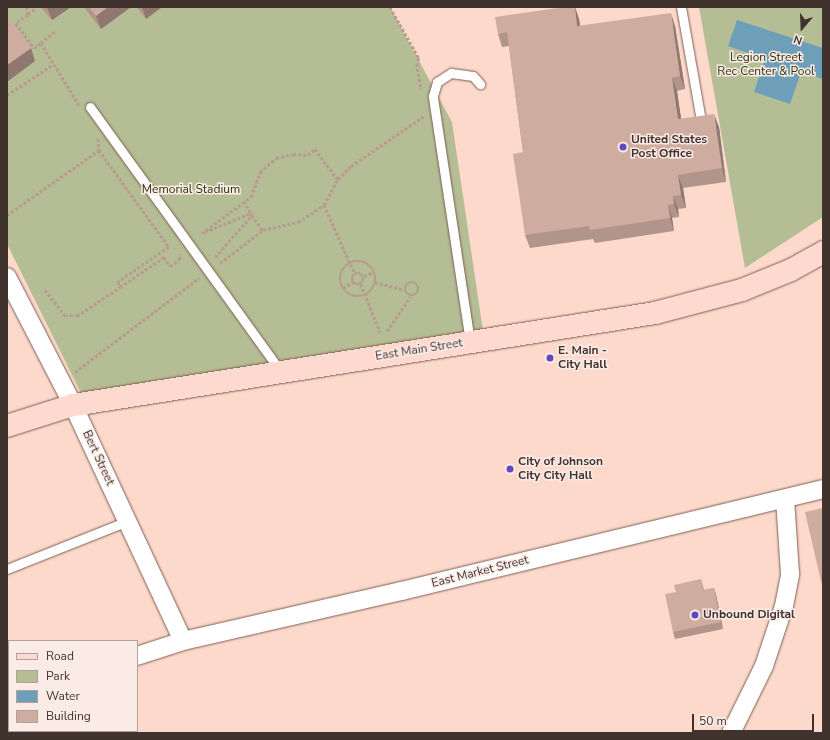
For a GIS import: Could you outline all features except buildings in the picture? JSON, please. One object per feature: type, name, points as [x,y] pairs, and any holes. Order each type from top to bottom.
[{"type":"main road","name":"East Main Street","points":[[7,426],[73,404],[655,313],[742,290],[791,270],[823,252]]},
{"type":"street","name":"Bert Street","points":[[9,286],[73,404],[183,641]]},
{"type":"street","name":"East Market Street","points":[[138,656],[183,641],[402,591],[823,490]]},
{"type":"street","points":[[731,733],[764,666],[784,606],[790,574],[785,499]]},
{"type":"lane","points":[[681,7],[700,116]]},
{"type":"lane","points":[[470,342],[433,96],[437,82],[451,73],[461,73],[473,76],[480,84]]},
{"type":"lane","points":[[90,107],[209,270],[281,372]]},
{"type":"lane","points":[[7,569],[128,521]]},
{"type":"path","points":[[27,7],[28,15]]},
{"type":"path","points":[[35,9],[16,23],[34,48],[41,43]]},
{"type":"path","points":[[7,95],[52,65]]},
{"type":"path","points":[[220,263],[263,230],[298,222],[324,205],[338,179],[351,166],[424,115],[435,115]]},
{"type":"path","points":[[99,135],[99,150],[169,247],[118,282],[120,287]]},
{"type":"path","points":[[251,214],[202,233],[251,197],[260,172],[270,161],[284,156],[308,155],[315,149],[338,179]]},
{"type":"path","points":[[7,215],[99,150]]},
{"type":"path","points":[[244,201],[251,214],[263,230]]},
{"type":"path","points":[[324,205],[355,274],[353,282]]},
{"type":"path","points":[[215,257],[251,214]]},
{"type":"path","points":[[45,290],[65,316],[77,316],[164,257],[170,266]]},
{"type":"path","points":[[365,295],[350,295],[343,288],[342,271],[350,263],[361,261],[375,272]]},
{"type":"path","points":[[69,377],[209,270]]},
{"type":"path","points":[[355,274],[364,276],[375,272]]},
{"type":"path","points":[[365,295],[375,282],[375,272]]},
{"type":"path","points":[[364,276],[361,284],[380,332]]},
{"type":"path","points":[[343,288],[353,282],[361,284]]},
{"type":"path","points":[[375,282],[404,290],[410,297]]},
{"type":"path","points":[[387,331],[410,297],[418,293],[416,284],[407,284],[404,290]]},
{"type":"green space","name":"Memorial Stadium","points":[[7,7],[390,7],[452,122],[483,331],[81,393],[7,244]]},
{"type":"green space","name":"Legion Street Rec Center & Pool","points":[[699,7],[823,7],[823,217],[745,268]]},
{"type":"water","points":[[737,20],[823,48],[823,79],[801,72],[790,104],[754,92],[765,59],[728,46]]},
{"type":"place","name":"United States Post Office","points":[[623,147]]},
{"type":"place","name":"E. Main - City Hall","points":[[550,358]]},
{"type":"place","name":"City of Johnson City City Hall","points":[[510,469]]},
{"type":"place","name":"Unbound Digital","points":[[695,615]]}]
